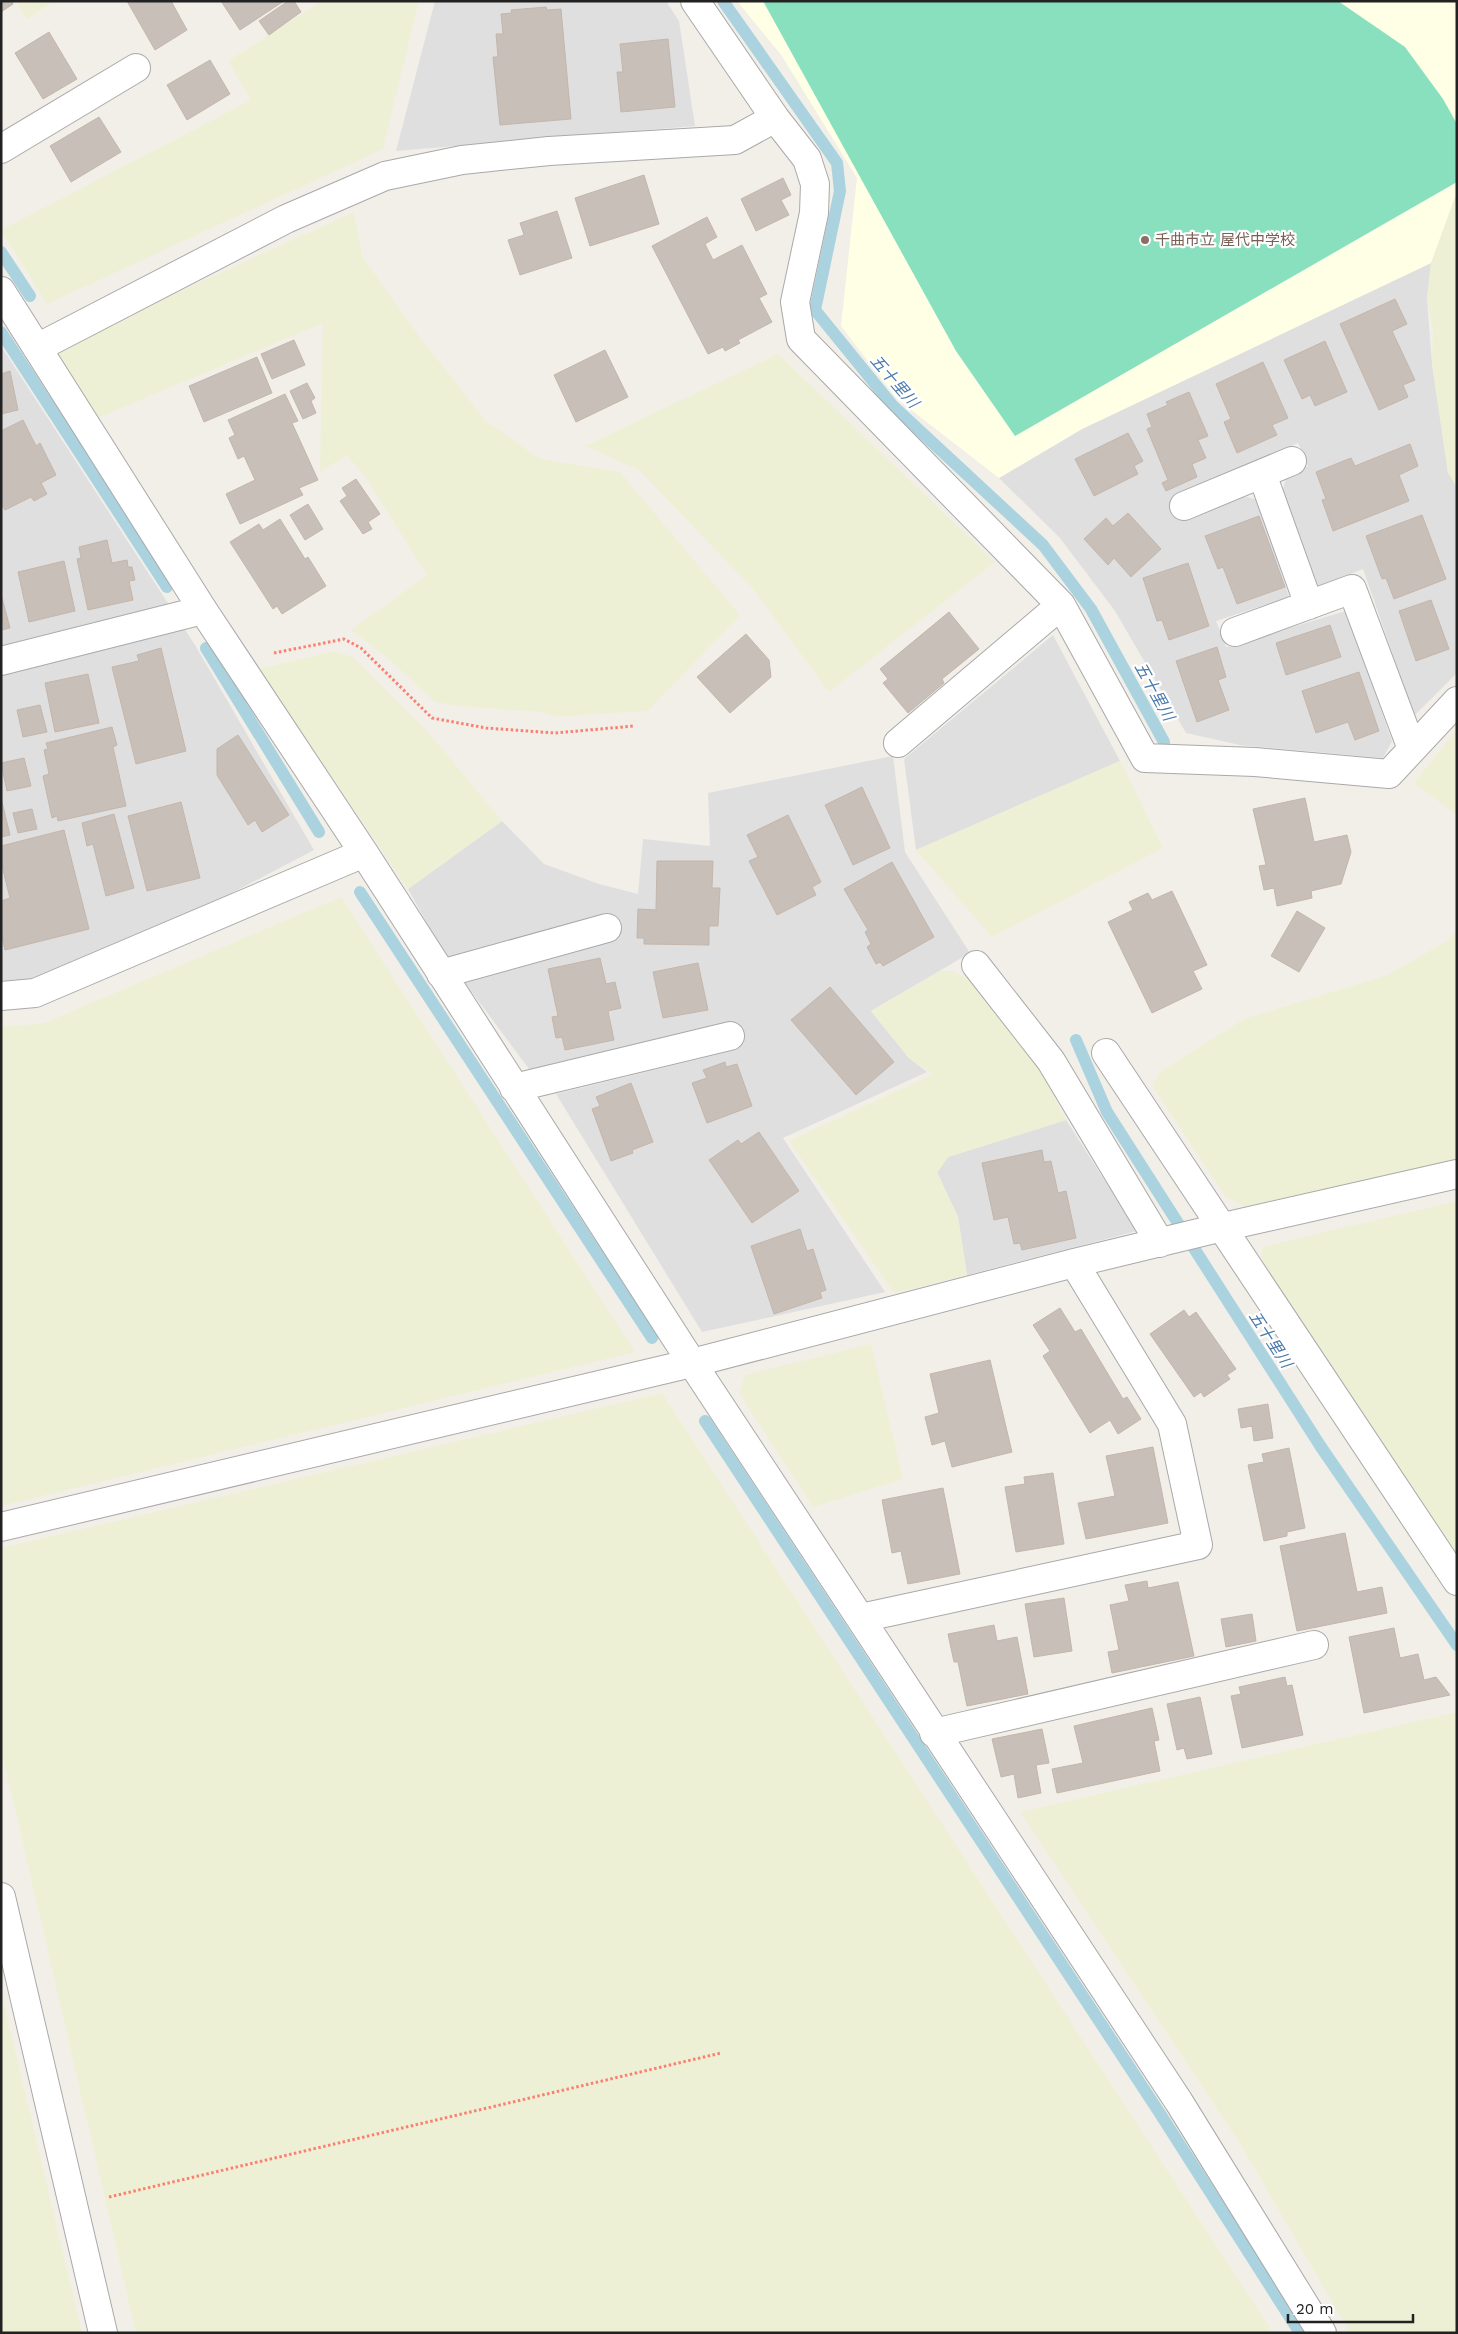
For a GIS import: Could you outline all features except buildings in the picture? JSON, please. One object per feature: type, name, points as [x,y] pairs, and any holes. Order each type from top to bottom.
[{"type":"street","points":[[695,1],[775,118],[807,159],[814,184],[814,213],[795,302],[801,339],[1061,605],[1145,758],[1255,762],[1389,774],[1457,701]]},
{"type":"street","points":[[1,149],[136,68]]},
{"type":"street","points":[[38,348],[286,219],[385,176],[472,159],[549,151],[735,140],[775,118]]},
{"type":"street","points":[[1,291],[203,610],[364,854],[692,1362],[861,1618],[934,1733],[1179,2102],[1322,2333]]},
{"type":"street","points":[[1184,506],[1292,461]]},
{"type":"street","points":[[1262,474],[1309,605]]},
{"type":"street","points":[[1235,632],[1352,589],[1412,749]]},
{"type":"street","points":[[898,743],[1061,605]]},
{"type":"street","points":[[1,661],[203,610]]},
{"type":"street","points":[[1,996],[35,993],[364,854]]},
{"type":"street","points":[[441,974],[607,928]]},
{"type":"street","points":[[976,965],[1051,1061],[1168,1241]]},
{"type":"street","points":[[514,1088],[730,1036]]},
{"type":"street","points":[[1106,1054],[1216,1230],[1457,1581]]},
{"type":"street","points":[[1,1526],[692,1362],[1074,1263],[1457,1174]]},
{"type":"street","points":[[861,1618],[1198,1545],[1172,1424],[1074,1263]]},
{"type":"street","points":[[934,1733],[1314,1645]]},
{"type":"street","points":[[1,1897],[103,2333]]},
{"type":"path","points":[[236,660],[344,639],[361,648],[432,718],[486,728],[555,733],[634,726]]},
{"type":"path","points":[[72,2206],[721,2052]]},
{"type":"shaded area","points":[[16,1],[54,1],[27,19]]},
{"type":"shaded area","points":[[322,1],[419,1],[383,149],[47,304],[1,230],[251,100],[228,61]]},
{"type":"shaded area","points":[[435,1],[666,1],[679,21],[695,126],[396,151]]},
{"type":"shaded area","name":"千曲市立 屋代中学校","points":[[737,1],[1457,1],[1457,192],[1431,263],[1082,429],[999,478],[897,399],[841,326],[857,178],[782,56]]},
{"type":"shaded area","points":[[1457,192],[1457,487],[1448,473],[1432,364],[1433,329],[1427,299],[1431,263]]},
{"type":"shaded area","points":[[354,212],[362,256],[422,340],[486,421],[540,459],[620,472],[740,615],[648,711],[556,717],[541,712],[457,706],[435,702],[389,659],[351,630],[427,575],[366,478],[347,455],[320,472],[323,323],[98,418],[54,348]]},
{"type":"shaded area","points":[[1431,263],[1427,299],[1432,364],[1448,472],[1457,487],[1457,673],[1414,716],[1363,569],[1316,587],[1282,493],[1287,475],[1308,466],[1298,443],[1172,497],[1182,521],[1243,496],[1258,500],[1289,597],[1216,621],[1226,647],[1346,611],[1392,741],[1383,758],[1240,745],[1186,733],[1115,611],[1060,538],[999,478],[1082,429]]},
{"type":"shaded area","points":[[1,346],[195,645],[314,850],[205,907],[32,979],[1,982]]},
{"type":"shaded area","points":[[778,354],[995,562],[829,692],[753,589],[639,470],[585,446]]},
{"type":"shaded area","points":[[1053,635],[1120,761],[916,850],[904,759]]},
{"type":"shaded area","points":[[334,651],[353,657],[428,732],[502,821],[408,889],[259,669]]},
{"type":"shaded area","points":[[1457,729],[1457,815],[1414,783]]},
{"type":"shaded area","points":[[893,756],[905,852],[970,953],[871,1011],[909,1058],[927,1072],[783,1138],[885,1292],[702,1332],[556,1094],[736,1050],[726,1023],[532,1073],[445,956],[408,889],[502,821],[544,864],[599,884],[638,894],[643,839],[710,846],[708,793]]},
{"type":"shaded area","points":[[1120,761],[1163,848],[992,937],[916,850]]},
{"type":"shaded area","points":[[341,897],[635,1352],[1,1506],[1,1027],[44,1023]]},
{"type":"shaded area","points":[[1457,931],[1457,1159],[1249,1208],[1225,1196],[1152,1085],[1160,1072],[1244,1019],[1388,975],[1447,941]]},
{"type":"shaded area","points":[[940,971],[952,971],[972,980],[1039,1067],[1066,1120],[948,1157],[937,1173],[958,1217],[967,1275],[894,1293],[789,1141],[933,1074],[909,1058],[871,1011]]},
{"type":"shaded area","points":[[1066,1120],[1137,1231],[967,1275],[958,1217],[937,1172],[948,1157]]},
{"type":"shaded area","points":[[1457,1201],[1457,1556],[1262,1262],[1262,1247]]},
{"type":"shaded area","points":[[871,1344],[903,1479],[813,1507],[739,1393],[745,1375]]},
{"type":"shaded area","points":[[662,1393],[1273,2333],[136,2333],[1,1748],[1,1548]]},
{"type":"shaded area","points":[[1457,1712],[1457,2333],[1350,2333],[1241,2145],[1020,1812]]},
{"type":"shaded area","points":[[1,1991],[82,2333],[1,2333]]},
{"type":"green space","name":"千曲市立 屋代中学校","points":[[763,1],[1338,1],[1405,47],[1443,99],[1457,124],[1457,182],[1015,436],[956,351]]},
{"type":"waterway","name":"五十里川","points":[[723,1],[837,163],[840,191],[815,310],[893,406],[1043,545],[1091,609],[1164,742]]},
{"type":"waterway","points":[[1,252],[30,296]]},
{"type":"waterway","points":[[1,332],[167,587]]},
{"type":"waterway","points":[[206,648],[319,832]]},
{"type":"waterway","points":[[360,892],[652,1338]]},
{"type":"waterway","name":"五十里川","points":[[1076,1040],[1107,1112],[1321,1447],[1457,1645]]},
{"type":"waterway","points":[[705,1421],[1159,2112],[1300,2333]]},
{"type":"place","name":"千曲市立 屋代中学校","points":[[1145,240]]}]
